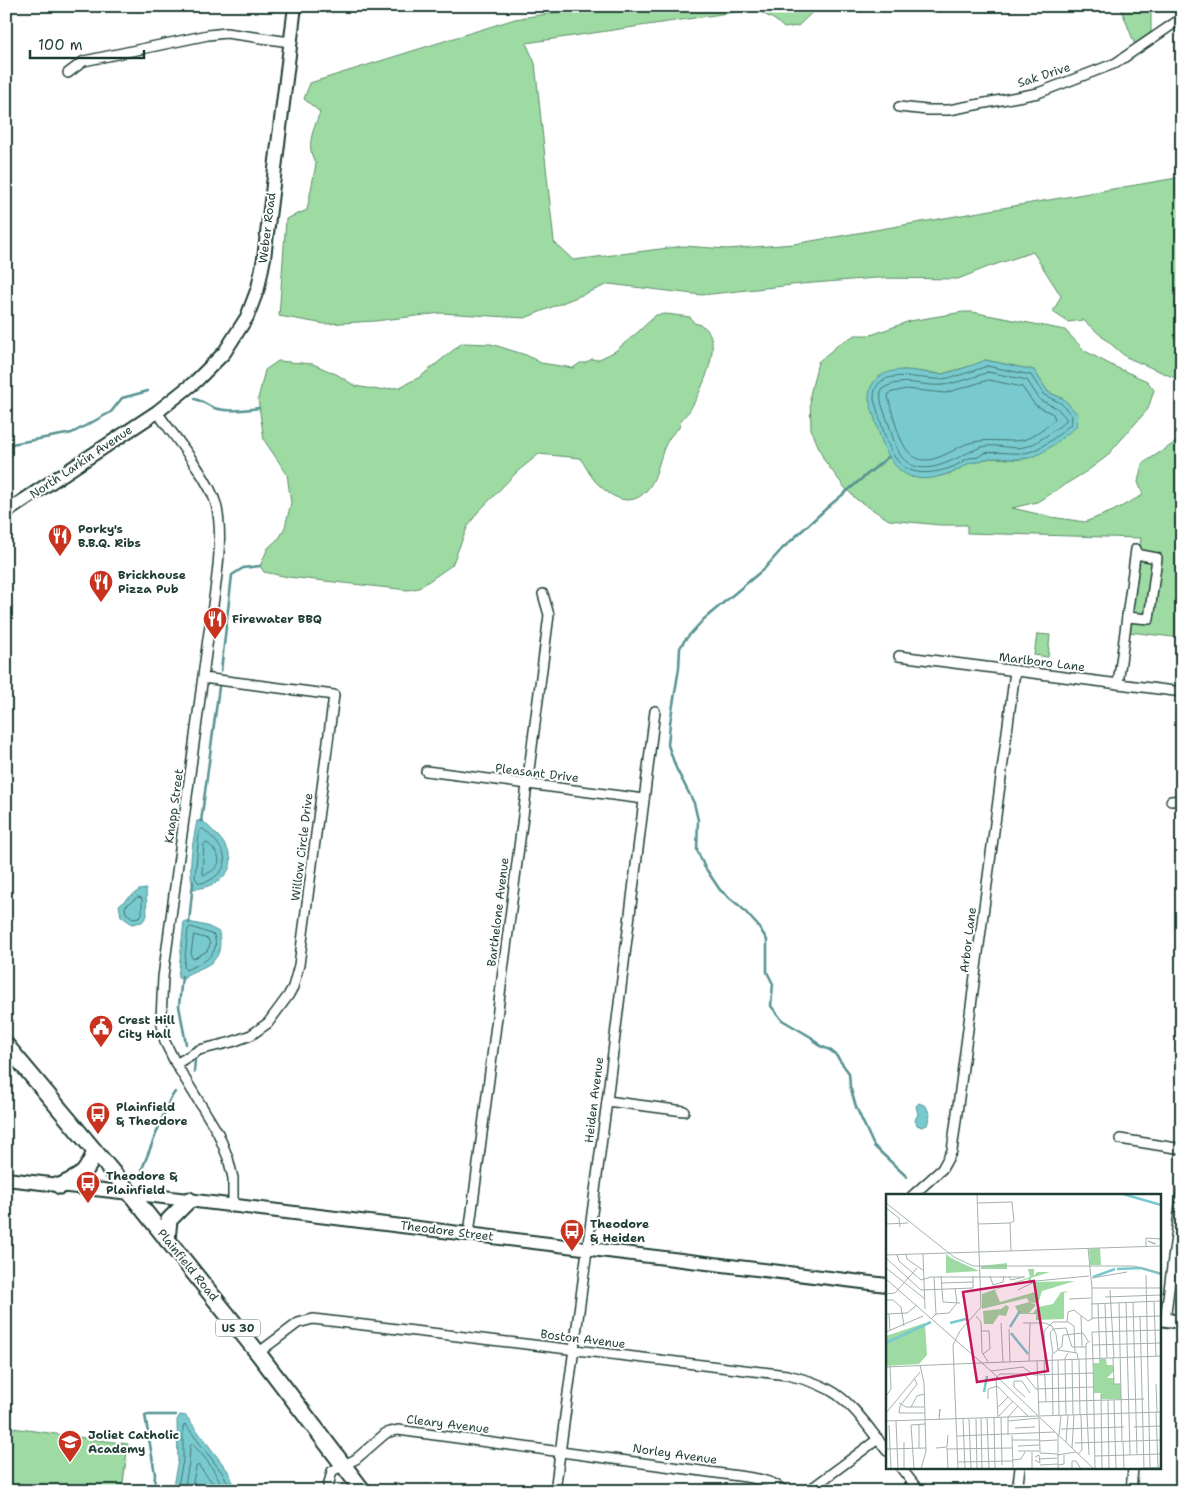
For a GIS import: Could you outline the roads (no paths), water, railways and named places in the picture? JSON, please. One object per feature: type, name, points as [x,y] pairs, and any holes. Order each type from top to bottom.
[{"type":"main road","name":"Weber Road","points":[[157,412],[196,381],[224,353],[247,317],[258,288],[264,258],[295,6]]},
{"type":"main road","name":"North Larkin Avenue","points":[[6,512],[157,412]]},
{"type":"main road","name":"Plainfield Road","points":[[6,1045],[130,1192],[258,1353],[363,1491]]},
{"type":"main road","points":[[60,1186],[83,1175],[89,1168],[95,1152]]},
{"type":"main road","name":"Theodore Street","points":[[6,1179],[130,1192],[886,1285]]},
{"type":"main road","points":[[167,1240],[169,1220],[189,1200]]},
{"type":"main road","points":[[1162,1320],[1182,1322]]},
{"type":"street","name":"Sak Drive","points":[[899,107],[949,110],[1038,93],[1116,63],[1182,18]]},
{"type":"street","points":[[68,73],[84,61],[208,35],[226,33],[290,42]]},
{"type":"street","name":"Knapp Street","points":[[157,412],[204,479],[216,502],[220,525],[218,557],[163,986],[161,1019],[165,1042],[176,1064],[209,1116],[228,1158],[233,1178],[233,1205]]},
{"type":"street","points":[[1118,684],[1127,616],[1136,552],[1157,558],[1149,619],[1127,616]]},
{"type":"street","name":"Barthelone Avenue","points":[[469,1234],[549,615],[544,594]]},
{"type":"street","name":"Marlboro Lane","points":[[899,656],[1182,692]]},
{"type":"street","name":"Arbor Lane","points":[[914,1194],[942,1169],[952,1151],[1015,671]]},
{"type":"street","name":"Willow Circle Drive","points":[[176,1064],[199,1050],[251,1035],[268,1023],[293,987],[299,965],[334,695],[203,678]]},
{"type":"street","name":"Heiden Avenue","points":[[555,1491],[607,1101],[655,711]]},
{"type":"street","name":"Pleasant Drive","points":[[426,771],[644,799]]},
{"type":"street","points":[[1171,801],[1182,800]]},
{"type":"street","points":[[607,1101],[684,1111]]},
{"type":"street","points":[[1120,1139],[1182,1148]]},
{"type":"street","points":[[1162,1320],[1182,1190]]},
{"type":"street","name":"Boston Avenue","points":[[258,1353],[298,1323],[312,1320],[787,1375],[828,1389],[847,1403],[886,1450]]},
{"type":"street","name":"Cleary Avenue","points":[[343,1465],[356,1459],[386,1433],[392,1431],[560,1451]]},
{"type":"street","points":[[808,1491],[878,1439]]},
{"type":"street","name":"Norley Avenue","points":[[560,1451],[764,1480],[780,1487],[784,1491]]},
{"type":"street","points":[[327,1491],[332,1471],[343,1465]]},
{"type":"street","points":[[903,1470],[919,1491]]},
{"type":"street","points":[[1017,1491],[1020,1470]]},
{"type":"street","points":[[1131,1491],[1134,1470]]},
{"type":"water","points":[[985,360],[1034,370],[1048,392],[1064,399],[1078,415],[1076,427],[1047,450],[1028,458],[984,459],[954,472],[932,478],[917,478],[904,473],[887,454],[882,441],[869,400],[871,386],[879,377],[898,370],[941,374]]},
{"type":"water","points":[[202,820],[221,839],[230,854],[231,862],[229,869],[220,880],[209,886],[194,889],[191,874],[192,846],[197,821]]},
{"type":"water","points":[[146,889],[147,916],[142,922],[132,924],[121,916],[119,905],[139,890]]},
{"type":"water","points":[[184,921],[207,926],[219,932],[220,942],[217,956],[213,961],[186,975],[184,979],[178,978]]},
{"type":"water","points":[[919,1103],[926,1106],[930,1115],[927,1125],[922,1127],[917,1125],[915,1120],[918,1114],[916,1106]]},
{"type":"water","points":[[180,1415],[186,1416],[228,1471],[233,1482],[234,1491],[172,1491],[178,1460],[177,1420]]},
{"type":"waterway","points":[[6,445],[72,433],[111,412],[122,398],[148,391]]},
{"type":"waterway","points":[[195,399],[223,410],[259,408]]},
{"type":"waterway","points":[[888,457],[829,506],[782,549],[765,568],[704,619],[684,641],[680,648],[668,745],[676,768],[694,803],[698,820],[697,850],[704,866],[720,890],[742,908],[759,927],[767,940],[767,972],[773,984],[771,1006],[782,1020],[835,1054],[849,1073],[850,1086],[856,1107],[874,1146],[907,1177]]},
{"type":"waterway","points":[[221,671],[232,575],[243,568],[260,566]]},
{"type":"waterway","points":[[201,822],[219,687]]},
{"type":"waterway","points":[[189,923],[193,882]]},
{"type":"waterway","points":[[182,976],[179,1006],[186,1044]]},
{"type":"waterway","points":[[194,1072],[195,1060]]},
{"type":"waterway","points":[[142,1169],[170,1099],[175,1092]]},
{"type":"waterway","points":[[154,1491],[155,1474],[145,1415],[176,1415]]},
{"type":"place","name":"Porky's B.B.Q. Ribs","points":[[60,557]]},
{"type":"place","name":"Brickhouse Pizza Pub","points":[[101,603]]},
{"type":"place","name":"Firewater BBQ","points":[[215,640]]},
{"type":"place","name":"Crest Hill City Hall","points":[[101,1048]]},
{"type":"place","name":"Plainfield & Theodore","points":[[98,1135]]},
{"type":"place","name":"Theodore & Plainfield","points":[[88,1204]]},
{"type":"place","name":"Theodore & Heiden","points":[[572,1252]]},
{"type":"place","name":"Joliet Catholic Academy","points":[[70,1463]]}]
